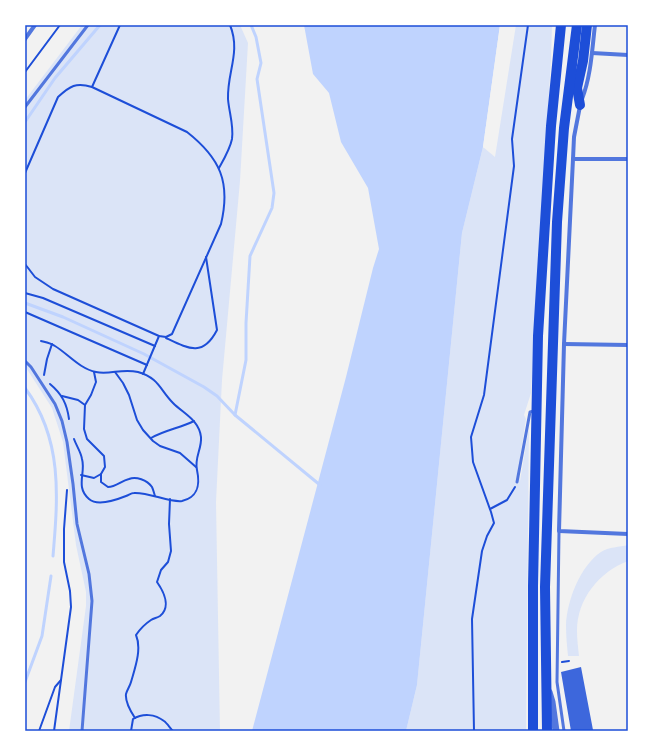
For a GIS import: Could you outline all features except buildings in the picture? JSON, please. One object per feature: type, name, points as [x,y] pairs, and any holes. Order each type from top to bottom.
[{"type":"highway","points":[[533,731],[533,586],[538,336],[551,126],[561,25]]},
{"type":"highway","points":[[547,731],[545,587],[557,222],[564,128],[577,25]]},
{"type":"highway","points":[[580,105],[578,88],[583,62],[587,25]]},
{"type":"street","points":[[25,39],[35,25]]},
{"type":"street","points":[[595,25],[586,88],[580,105],[574,137],[564,344],[559,531],[628,534]]},
{"type":"street","points":[[592,53],[628,55]]},
{"type":"street","points":[[573,159],[628,159]]},
{"type":"street","points":[[564,344],[628,345]]},
{"type":"street","points":[[546,680],[552,702],[556,731]]},
{"type":"lane","points":[[25,107],[88,25]]},
{"type":"lane","points":[[25,361],[31,367],[55,404],[62,421],[67,442],[77,524],[89,574],[92,601],[82,731]]},
{"type":"lane","points":[[517,482],[530,412],[536,410]]},
{"type":"lane","points":[[559,531],[557,682],[564,731]]},
{"type":"path","points":[[25,72],[60,25]]},
{"type":"path","points":[[92,87],[120,25]]},
{"type":"path","points":[[219,168],[232,139],[228,83],[235,49],[233,32],[230,25]]},
{"type":"path","points":[[474,731],[472,619],[482,551],[487,536],[494,523],[473,462],[471,437],[484,395],[514,166],[512,139],[528,25]]},
{"type":"path","points":[[25,65],[29,67]]},
{"type":"path","points":[[25,173],[58,97],[68,88],[81,84],[92,87],[187,132],[199,141],[212,156],[219,168],[225,194],[221,224],[172,334],[164,337]]},
{"type":"path","points":[[25,264],[35,277],[53,289],[187,348],[195,349],[204,346],[213,338],[217,330],[206,256]]},
{"type":"path","points":[[25,293],[43,298],[155,346]]},
{"type":"path","points":[[25,312],[147,365]]},
{"type":"path","points":[[143,374],[159,336]]},
{"type":"path","points":[[41,341],[52,344],[94,372],[115,372],[126,370],[150,377],[160,385],[173,403],[189,415],[197,425],[201,437],[200,448],[195,465],[199,483],[196,492],[182,501],[133,493],[127,496],[96,503],[84,494],[81,485],[83,467],[82,458],[72,434]]},
{"type":"path","points":[[46,378],[44,374],[52,344]]},
{"type":"path","points":[[94,372],[96,382],[92,395],[85,405],[84,429],[88,439],[104,456],[105,467],[101,474],[101,482],[108,487],[114,487],[129,478],[137,478],[152,487],[155,496]]},
{"type":"path","points":[[115,372],[129,395],[137,420],[143,430],[160,446],[180,454],[196,467]]},
{"type":"path","points":[[48,382],[62,396],[68,408],[69,421]]},
{"type":"path","points":[[62,396],[78,400],[85,405]]},
{"type":"path","points":[[150,438],[164,431],[180,428],[194,421]]},
{"type":"path","points":[[81,475],[94,478],[101,474]]},
{"type":"path","points":[[490,509],[507,500],[514,491],[517,482]]},
{"type":"path","points":[[54,731],[71,607],[70,590],[64,562],[64,529],[66,494],[68,488],[73,484]]},
{"type":"path","points":[[135,718],[130,712],[126,695],[131,683],[138,656],[138,642],[136,636],[142,627],[160,616],[166,606],[164,592],[158,582],[162,570],[168,562],[171,551],[169,524],[170,499]]},
{"type":"path","points":[[39,731],[55,687],[62,679]]},
{"type":"path","points":[[131,731],[133,719],[140,715],[151,715],[164,721],[173,731]]},
{"type":"shaded area","points":[[82,25],[240,25],[248,43],[240,181],[222,380],[216,502],[220,731],[69,731],[86,606],[86,592],[76,545],[63,442],[52,408],[25,366],[25,100]]},
{"type":"shaded area","points":[[516,25],[552,25],[531,393],[524,415],[526,419],[520,457],[520,481],[529,427],[526,731],[406,731],[417,685],[462,233],[483,147],[495,157]]},
{"type":"shaded area","points":[[628,545],[628,561],[608,572],[599,580],[585,598],[578,619],[577,634],[579,656],[568,656],[566,629],[567,616],[572,595],[581,575],[594,558],[604,550]]},
{"type":"water","points":[[304,25],[500,25],[483,147],[462,233],[417,685],[406,731],[252,731],[379,249],[368,188],[341,142],[329,93],[313,74]]},
{"type":"pier","points":[[500,25],[502,25],[484,148],[483,147]]},
{"type":"waterway","points":[[25,122],[55,78],[100,25]]},
{"type":"waterway","points":[[235,415],[246,360],[246,323],[250,256],[272,208],[274,193],[257,79],[261,63],[256,37],[251,25]]},
{"type":"waterway","points":[[25,303],[63,317],[144,354],[204,387],[217,396],[235,415],[320,485]]},
{"type":"waterway","points":[[25,388],[37,407],[46,427],[52,448],[56,490],[53,556]]},
{"type":"waterway","points":[[25,682],[42,636],[51,576]]}]
